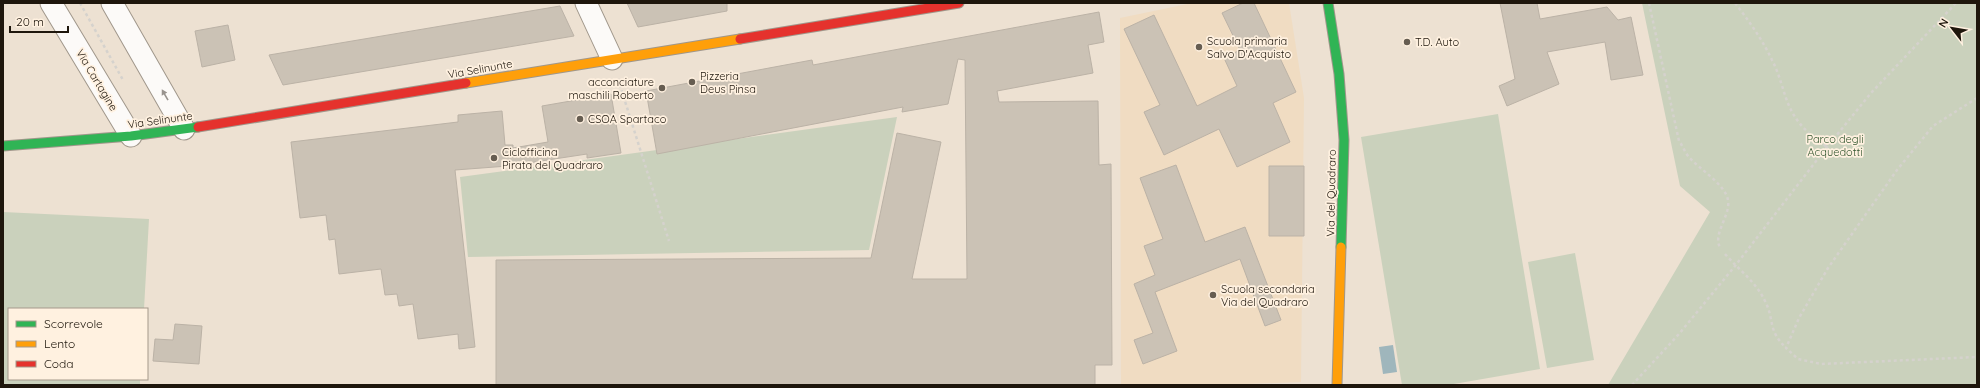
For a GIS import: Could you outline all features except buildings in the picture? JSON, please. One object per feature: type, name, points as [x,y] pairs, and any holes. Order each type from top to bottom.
[{"type":"street","name":"Via Cartagine","points":[[51,3],[131,136]]},
{"type":"street","points":[[112,3],[184,129]]},
{"type":"street","points":[[586,3],[612,59]]},
{"type":"street","name":"Via Selinunte","points":[[3,146],[131,136],[184,129],[366,101],[612,59],[959,3]]},
{"type":"street","name":"Via del Quadraro","points":[[1328,3],[1339,74],[1344,135],[1337,380]]},
{"type":"path","points":[[80,3],[123,81]]},
{"type":"path","points":[[1649,3],[1679,141],[1688,157],[1719,185],[1728,197],[1729,209],[1718,237],[1718,245],[1721,249]]},
{"type":"path","points":[[1735,3],[1751,23],[1773,61],[1789,109],[1802,127],[1809,133]]},
{"type":"path","points":[[1632,385],[1679,334],[1735,266],[1827,147],[1871,93],[1956,3]]},
{"type":"path","points":[[612,59],[669,241]]},
{"type":"path","points":[[1786,348],[1799,318],[1828,268],[1897,170],[1933,126],[1977,98]]},
{"type":"path","points":[[1814,138],[1827,147]]},
{"type":"path","points":[[1725,254],[1735,266],[1752,280],[1766,302],[1771,325],[1777,339],[1798,359],[1821,364],[1977,357]]},
{"type":"shaded area","points":[[1192,3],[1289,3],[1304,98],[1301,382],[1222,385],[1121,385],[1120,18]]},
{"type":"green space","name":"Parco degli Acquedotti","points":[[1642,3],[1977,3],[1977,385],[1608,385],[1710,212],[1680,186]]},
{"type":"green space","points":[[1498,114],[1540,369],[1448,385],[1402,385],[1361,137]]},
{"type":"green space","points":[[897,117],[869,250],[468,257],[460,177]]},
{"type":"green space","points":[[3,212],[149,219],[144,308],[8,308],[8,380],[140,380],[140,385],[3,384]]},
{"type":"green space","points":[[1575,253],[1594,360],[1547,368],[1528,262]]},
{"type":"water","points":[[1393,345],[1397,372],[1383,374],[1379,347]]},
{"type":"traffic: fast","points":[[1328,3],[1339,74],[1344,140],[1341,247]]},
{"type":"traffic: fast","points":[[3,146],[131,136],[198,127]]},
{"type":"traffic: slow","points":[[466,83],[740,39]]},
{"type":"traffic: slow","points":[[1337,385],[1341,247]]},
{"type":"traffic: jam","points":[[740,39],[959,3]]},
{"type":"traffic: jam","points":[[198,127],[466,83]]},
{"type":"place","name":"T.D. Auto","points":[[1407,42]]},
{"type":"place","name":"Scuola primaria Salvo D'Acquisto","points":[[1199,47]]},
{"type":"place","name":"Pizzeria Deus Pinsa","points":[[692,82]]},
{"type":"place","name":"acconciature maschili Roberto","points":[[662,88]]},
{"type":"place","name":"CSOA Spartaco","points":[[580,119]]},
{"type":"place","name":"Ciclofficina Pirata del Quadraro","points":[[494,158]]},
{"type":"place","name":"Scuola secondaria Via del Quadraro","points":[[1213,295]]}]
